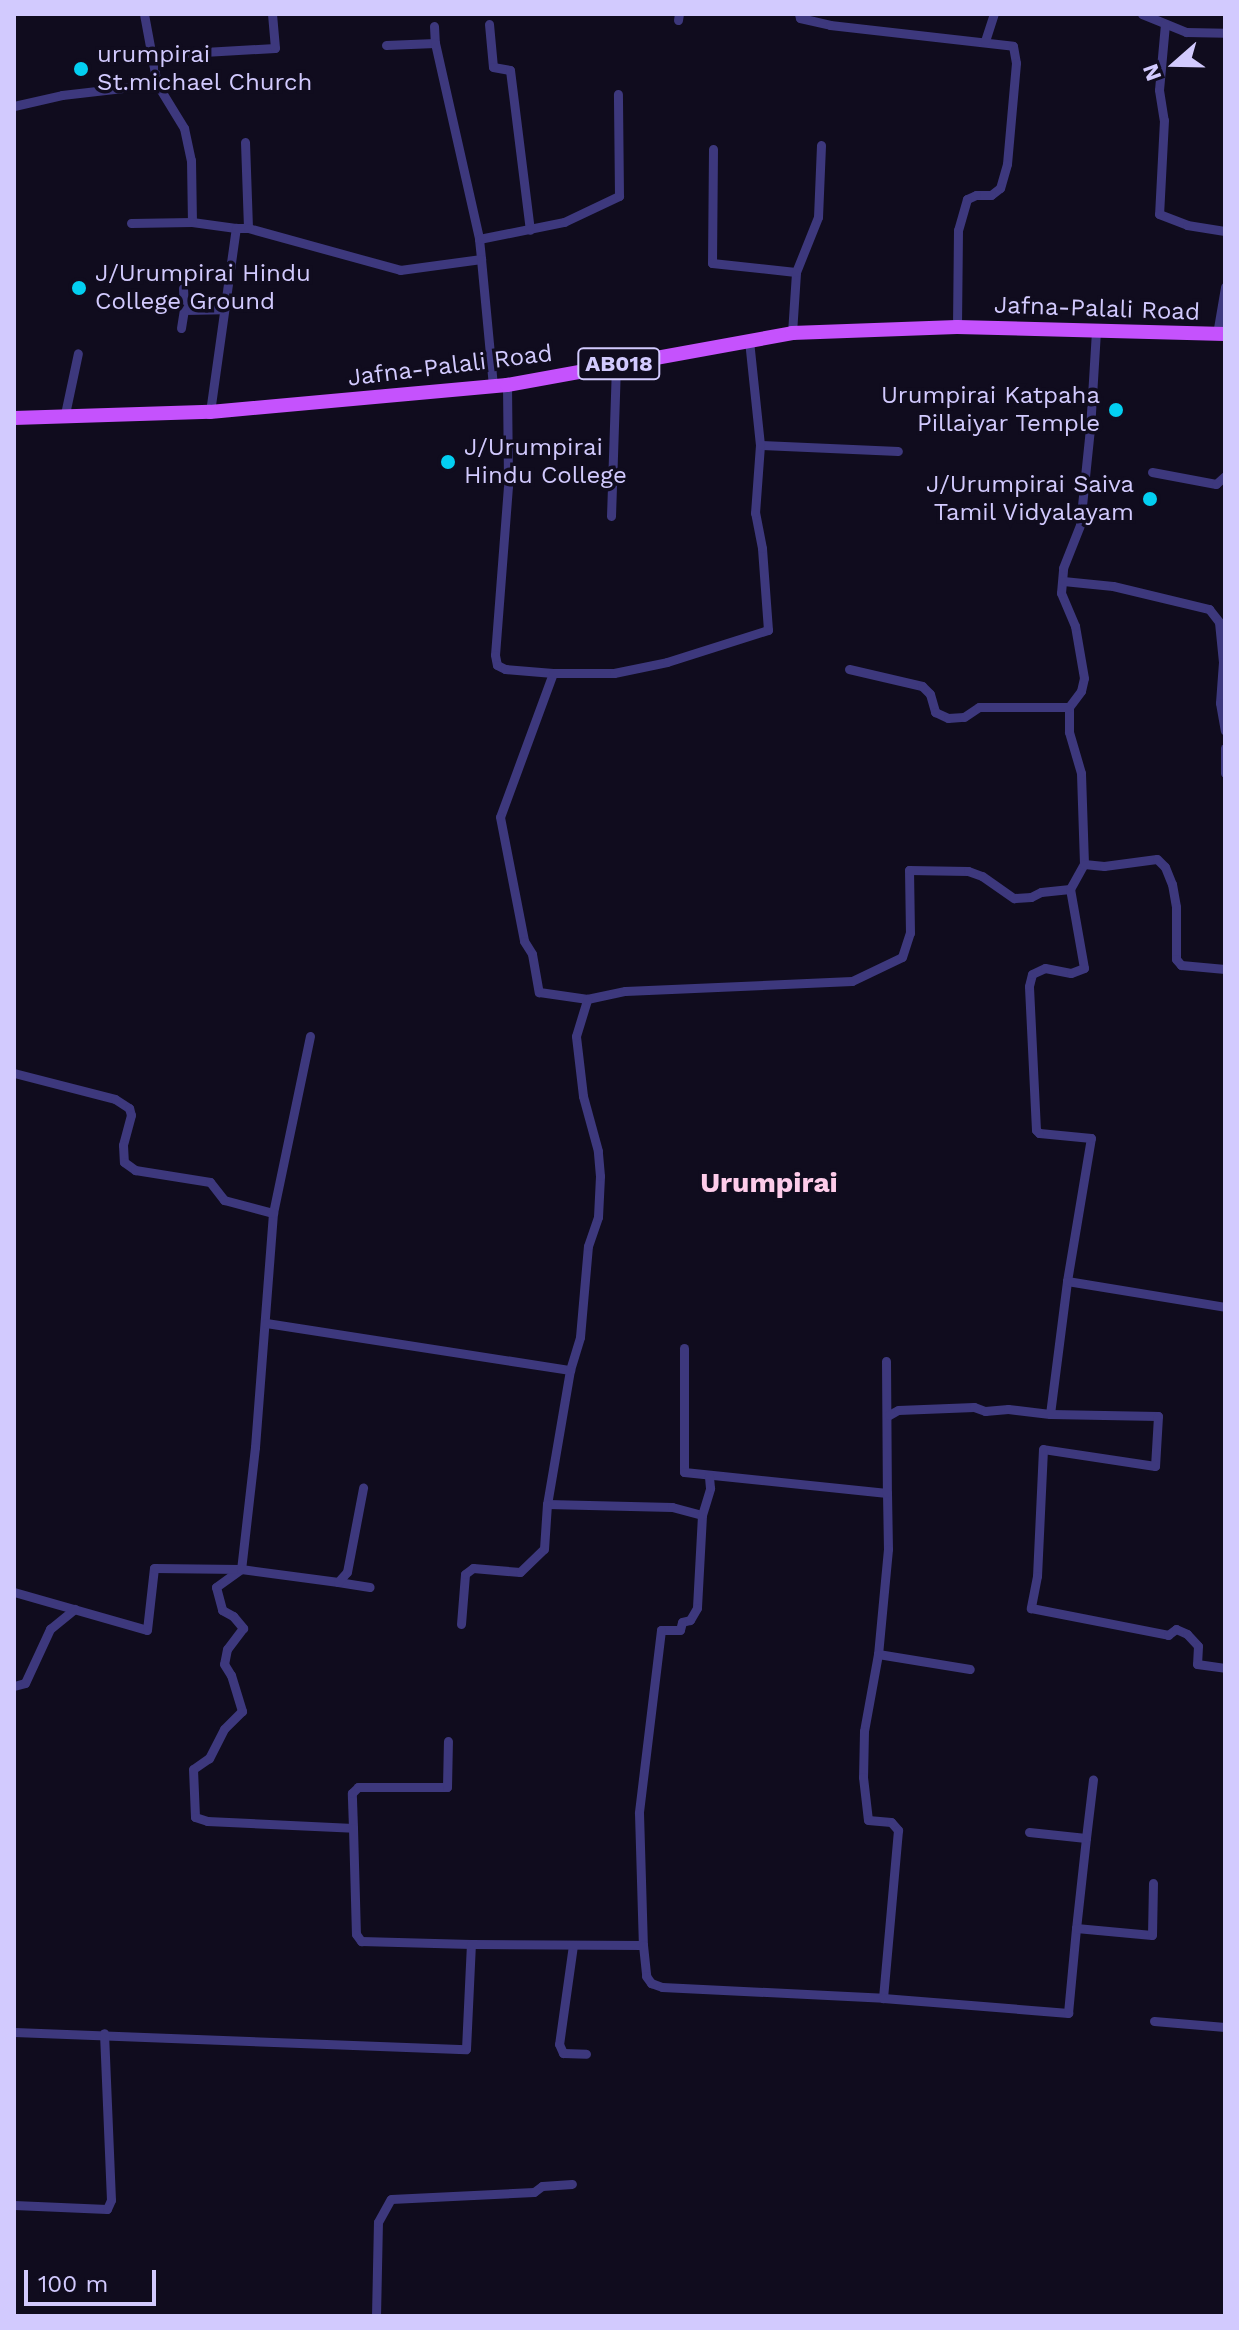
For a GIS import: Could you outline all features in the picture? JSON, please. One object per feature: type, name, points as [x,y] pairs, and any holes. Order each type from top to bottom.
[{"type":"main road","name":"Jafna-Palali Road","points":[[14,418],[65,414],[210,412],[500,385],[792,333],[957,327],[1221,334]]},
{"type":"street","points":[[144,14],[157,84],[184,128],[191,160],[192,222]]},
{"type":"street","points":[[152,55],[275,48],[272,14]]},
{"type":"street","points":[[799,14],[800,18],[830,25],[1013,46],[1016,63],[1007,164],[1000,188],[991,195],[976,195],[967,199],[958,230],[957,327]]},
{"type":"street","points":[[985,41],[994,14]]},
{"type":"street","points":[[1142,14],[1186,32],[1225,33]]},
{"type":"street","points":[[489,24],[493,67],[510,70],[530,230]]},
{"type":"street","points":[[1165,24],[1159,90],[1164,120],[1159,214],[1187,225],[1225,231]]},
{"type":"street","points":[[434,26],[435,43],[479,239],[500,385],[508,486],[495,655],[497,665],[505,669],[553,673],[614,673],[667,662],[768,630],[762,548],[755,513],[760,445],[749,340]]},
{"type":"street","points":[[386,45],[435,43]]},
{"type":"street","points":[[14,106],[62,95],[157,84]]},
{"type":"street","points":[[479,239],[564,222],[619,196],[618,94]]},
{"type":"street","points":[[245,142],[248,228]]},
{"type":"street","points":[[792,333],[796,272],[818,217],[821,145]]},
{"type":"street","points":[[713,149],[712,263],[796,272]]},
{"type":"street","points":[[131,223],[192,222],[248,228],[400,270],[481,259]]},
{"type":"street","points":[[210,412],[236,228]]},
{"type":"street","points":[[1221,334],[1225,287]]},
{"type":"street","points":[[181,328],[183,288]]},
{"type":"street","points":[[184,310],[223,309]]},
{"type":"street","points":[[1050,1414],[1067,1281],[1091,1138],[1039,1133],[1036,1130],[1029,986],[1032,974],[1045,968],[1071,973],[1084,968],[1070,889],[1084,864],[1084,803],[1081,773],[1069,732],[1069,707],[1081,691],[1084,678],[1075,626],[1061,593],[1063,568],[1080,525],[1096,331]]},
{"type":"street","points":[[65,414],[78,353]]},
{"type":"street","points":[[611,516],[616,365]]},
{"type":"street","points":[[760,445],[898,451]]},
{"type":"street","points":[[1152,472],[1216,484],[1225,476]]},
{"type":"street","points":[[1063,581],[1113,586],[1209,609],[1219,622],[1223,662],[1220,703],[1225,731]]},
{"type":"street","points":[[849,669],[922,686],[930,694],[935,712],[948,718],[964,717],[979,707],[1069,707]]},
{"type":"street","points":[[553,673],[500,817],[524,941],[532,954],[539,992],[587,999],[625,991],[852,981],[902,957],[910,933],[907,874],[915,867],[968,871],[982,876],[1014,898],[1070,889]]},
{"type":"street","points":[[1225,748],[1225,773]]},
{"type":"street","points":[[1084,864],[1104,866],[1157,859],[1172,884],[1176,907],[1176,959],[1181,965],[1225,969]]},
{"type":"street","points":[[461,1624],[465,1574],[473,1568],[520,1572],[544,1549],[547,1504],[570,1370],[580,1337],[588,1246],[598,1217],[600,1176],[583,1096],[576,1036],[587,999]]},
{"type":"street","points":[[310,1036],[273,1213],[266,1323],[241,1569],[216,1587],[222,1610],[233,1616],[243,1628],[227,1649],[224,1664],[231,1675],[242,1711],[224,1729],[209,1758],[193,1769],[195,1817],[207,1821],[353,1828]]},
{"type":"street","points":[[14,1073],[115,1099],[129,1108],[131,1115],[123,1145],[124,1162],[135,1170],[210,1182],[224,1200],[273,1213]]},
{"type":"street","points":[[1067,1281],[1225,1307]]},
{"type":"street","points":[[266,1323],[570,1370]]},
{"type":"street","points":[[684,1348],[684,1472],[887,1493]]},
{"type":"street","points":[[883,1998],[898,1830],[891,1822],[868,1820],[863,1777],[864,1731],[878,1654],[888,1549],[889,1415],[884,1403],[886,1361]]},
{"type":"street","points":[[889,1415],[898,1410],[974,1407],[985,1411],[1008,1409],[1050,1414],[1158,1416],[1155,1466],[1043,1449],[1037,1576],[1031,1608],[1168,1635],[1176,1629],[1187,1634],[1198,1646],[1197,1664],[1225,1668]]},
{"type":"street","points":[[709,1476],[710,1488],[702,1515],[697,1608],[690,1620],[682,1622],[680,1630],[661,1630],[639,1813],[643,1945],[646,1976],[651,1983],[662,1987],[883,1998],[1068,2013],[1093,1779]]},
{"type":"street","points":[[338,1582],[347,1572],[363,1488]]},
{"type":"street","points":[[547,1504],[672,1507],[702,1515]]},
{"type":"street","points":[[14,1592],[147,1630],[154,1568],[241,1569],[370,1587]]},
{"type":"street","points":[[14,1686],[25,1683],[50,1629],[75,1609]]},
{"type":"street","points":[[878,1654],[970,1669]]},
{"type":"street","points":[[448,1741],[447,1787],[358,1787],[352,1793],[356,1934],[361,1941],[643,1945]]},
{"type":"street","points":[[1029,1832],[1086,1838]]},
{"type":"street","points":[[1076,1928],[1152,1935],[1153,1883]]},
{"type":"street","points":[[14,2032],[466,2049],[471,1944]]},
{"type":"street","points":[[573,1945],[559,2044],[563,2053],[586,2054]]},
{"type":"street","points":[[1154,2021],[1225,2027]]},
{"type":"street","points":[[14,2205],[107,2209],[111,2200],[104,2033]]},
{"type":"street","points":[[376,2316],[378,2222],[391,2199],[534,2192],[542,2186],[572,2184]]},
{"type":"place","name":"urumpirai St.michael Church","points":[[81,69]]},
{"type":"place","name":"J/Urumpirai Hindu College Ground","points":[[79,288]]},
{"type":"place","name":"Urumpirai Katpaha Pillaiyar Temple","points":[[1116,410]]},
{"type":"place","name":"J/Urumpirai Hindu College","points":[[448,462]]},
{"type":"place","name":"J/Urumpirai Saiva Tamil Vidyalayam","points":[[1150,499]]},
{"type":"district","name":"Urumpirai","points":[[769,1183]]}]
